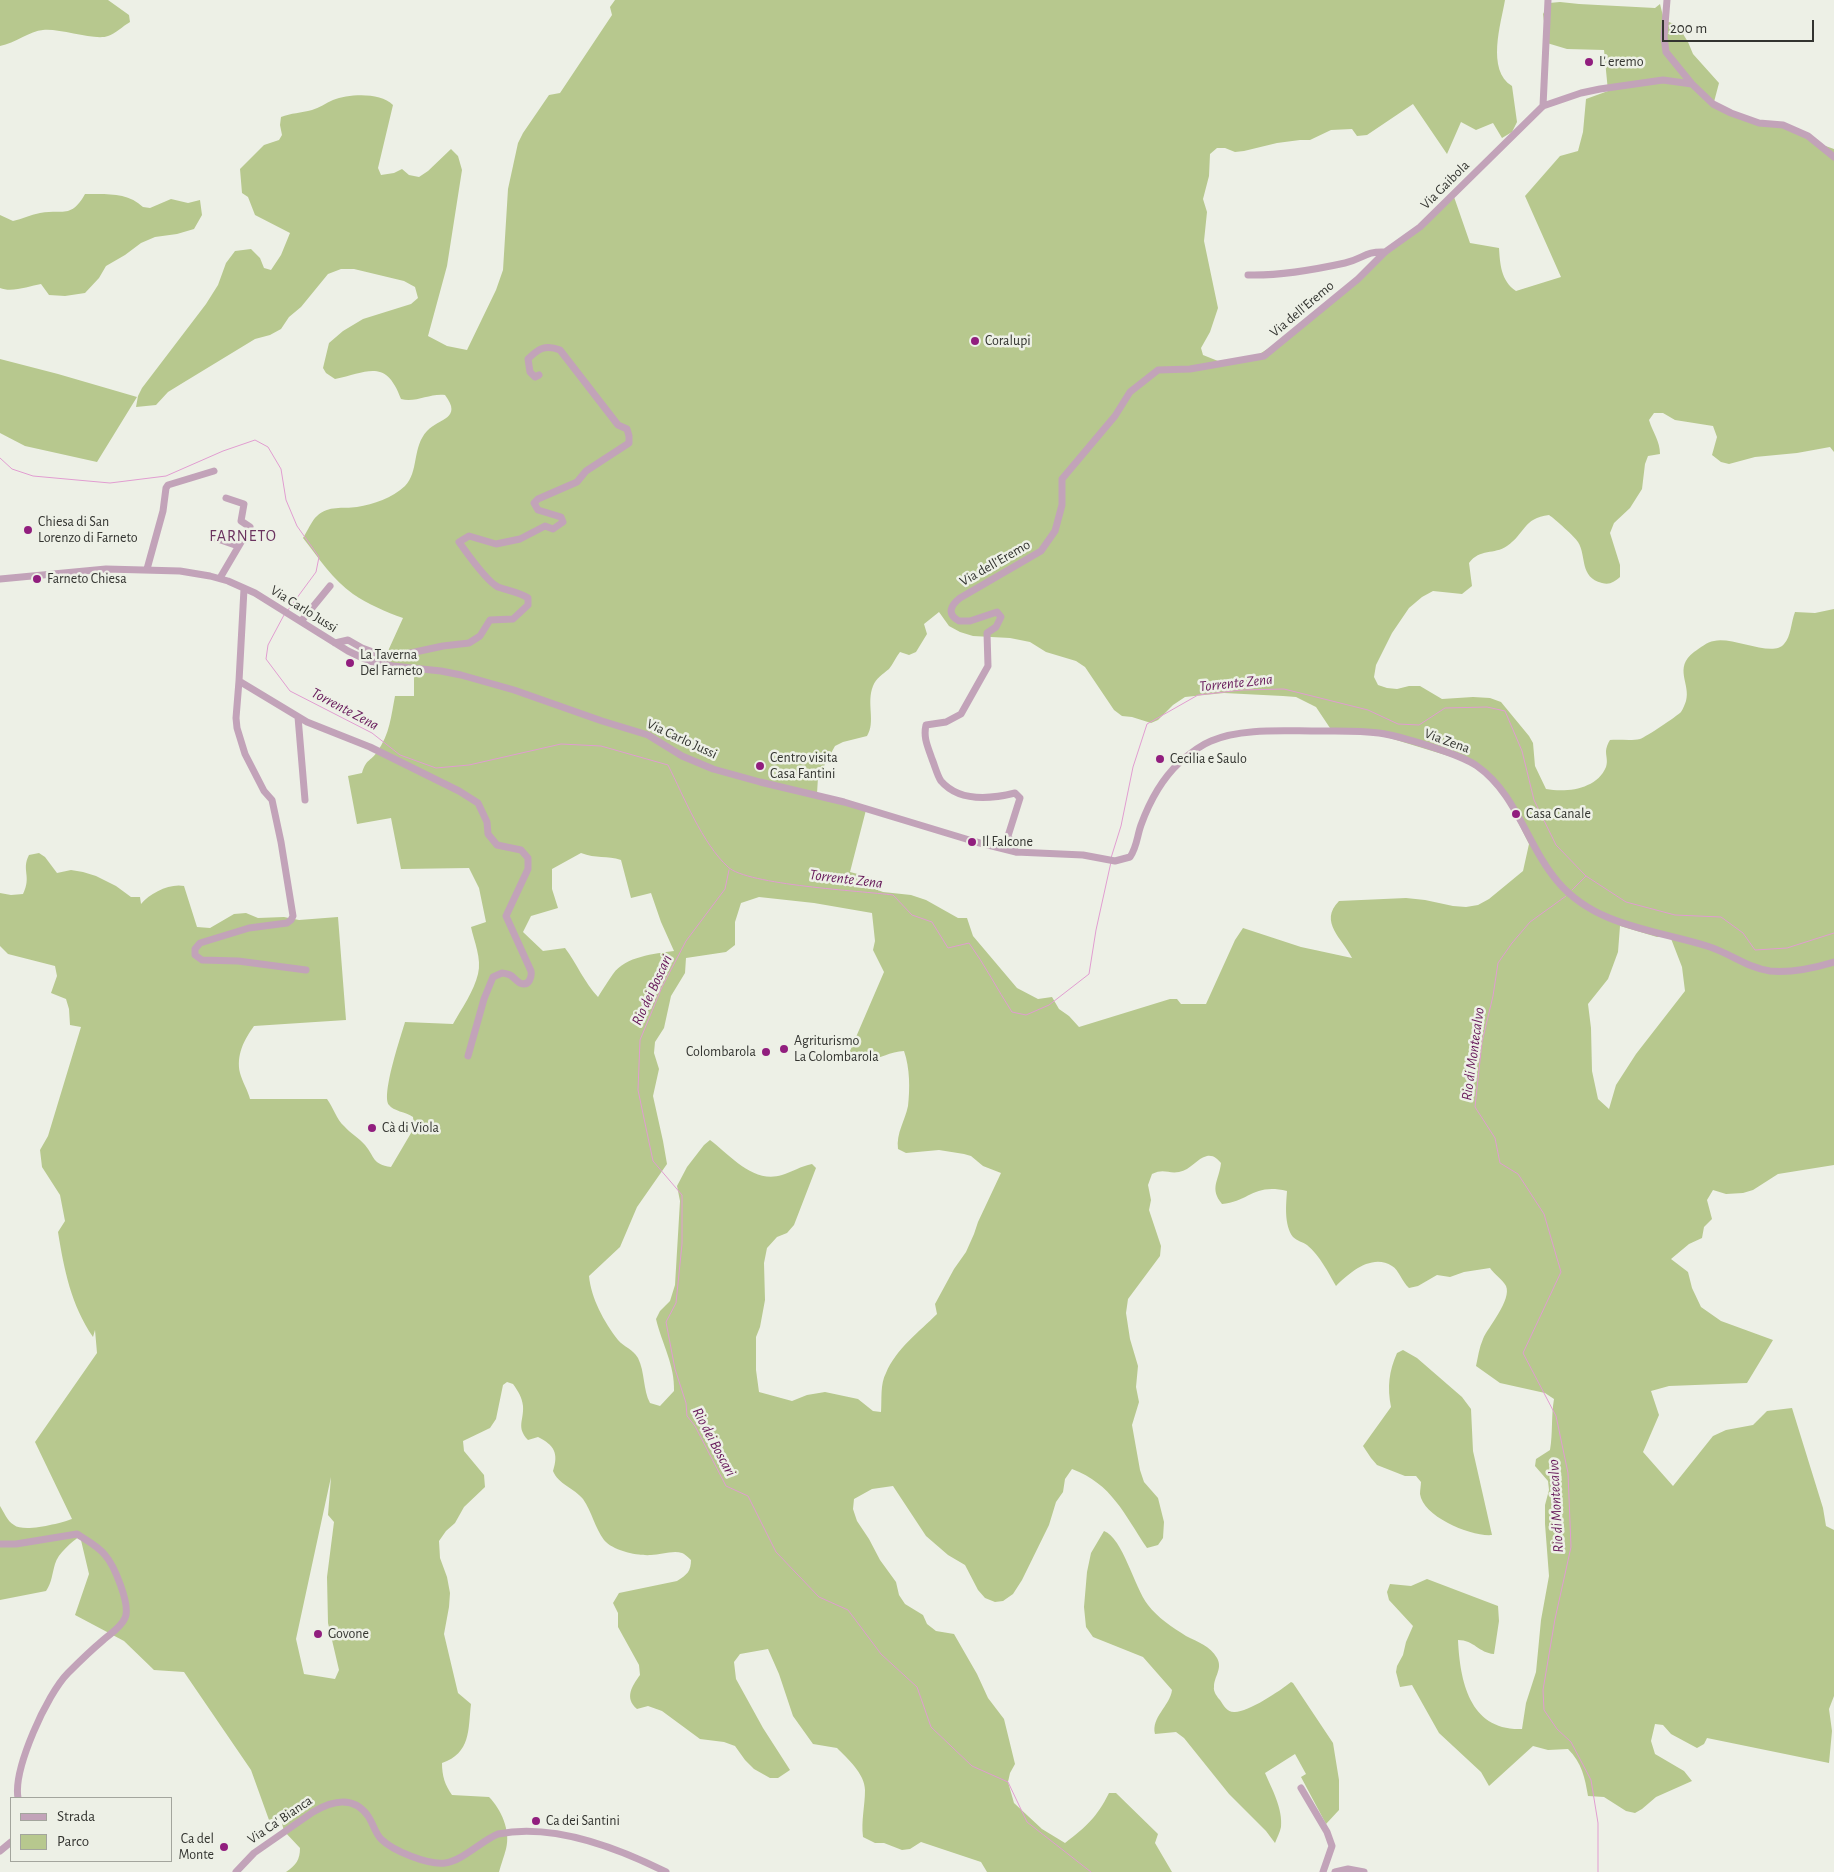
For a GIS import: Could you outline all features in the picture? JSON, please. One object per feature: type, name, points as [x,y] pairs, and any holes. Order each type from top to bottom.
[{"type":"street","points":[[1548,0],[1543,106],[1581,93],[1663,80],[1692,84]]},
{"type":"street","points":[[1667,0],[1664,37],[1666,52],[1692,84],[1713,104],[1759,123],[1783,125],[1808,136],[1834,157]]},
{"type":"street","name":"Via Gaibola","points":[[1248,275],[1292,273],[1346,263],[1373,252],[1385,252],[1420,227],[1543,106]]},
{"type":"street","name":"Via dell'Eremo","points":[[1016,852],[1008,836],[1020,798],[1015,793],[1004,796],[977,798],[952,791],[940,780],[924,736],[926,725],[946,722],[961,714],[988,666],[987,633],[996,627],[1001,617],[998,612],[970,621],[959,621],[952,616],[951,606],[960,598],[1041,551],[1055,531],[1062,505],[1062,479],[1115,416],[1130,392],[1158,370],[1190,369],[1264,356],[1358,278],[1385,252]]},
{"type":"street","points":[[335,643],[348,640],[381,655],[401,655],[443,646],[469,643],[480,636],[490,620],[513,619],[528,605],[528,598],[520,593],[496,586],[477,566],[459,542],[469,536],[496,544],[520,539],[545,526],[553,529],[563,522],[561,517],[538,510],[534,502],[577,482],[586,471],[629,443],[626,429],[618,425],[560,350],[551,346],[537,350],[528,359],[530,372],[535,377],[539,375]]},
{"type":"street","points":[[146,569],[163,511],[168,485],[214,471]]},
{"type":"street","points":[[220,578],[250,527],[241,521],[244,504],[226,498]]},
{"type":"street","points":[[215,538],[238,546]]},
{"type":"street","name":"Via Carlo Jussi","points":[[0,579],[106,569],[180,571],[220,578],[244,588],[299,619],[348,652],[369,660],[393,666],[454,673],[514,690],[602,722],[648,735],[682,756],[713,769],[844,802],[976,842],[1016,852],[1098,857]]},
{"type":"street","points":[[299,619],[330,586]]},
{"type":"street","points":[[244,588],[237,728],[245,754],[264,791],[272,800],[293,916],[287,923],[249,928],[200,943],[195,949],[195,955],[202,960],[238,961],[306,970]]},
{"type":"street","points":[[239,681],[306,722],[370,747],[459,791],[478,804],[487,822],[488,834],[497,845],[521,850],[528,858],[528,869],[506,916],[532,976],[529,981],[524,983],[520,983],[511,975],[502,972],[493,977],[484,999],[468,1056]]},
{"type":"street","points":[[298,717],[305,800]]},
{"type":"street","name":"Via Zena","points":[[1098,857],[1111,860],[1130,857],[1136,849],[1141,827],[1150,803],[1167,776],[1180,762],[1210,741],[1227,736],[1274,732],[1344,731],[1379,733],[1458,757],[1476,765],[1504,793],[1550,872],[1576,899],[1594,911],[1621,924],[1711,948],[1759,969],[1788,971],[1834,962]]},
{"type":"street","points":[[0,1544],[16,1544],[78,1534],[105,1555],[118,1580],[126,1603],[126,1616],[120,1627],[65,1675],[54,1690],[27,1748],[18,1780],[18,1797]]},
{"type":"street","points":[[1302,1788],[1327,1832],[1332,1846],[1323,1872]]},
{"type":"street","name":"Via Ca' Bianca","points":[[236,1872],[254,1853],[314,1812],[342,1801],[352,1802],[364,1811],[380,1838],[386,1843],[434,1863],[451,1862],[498,1834],[507,1832],[539,1832],[563,1834],[593,1843],[638,1859],[666,1872]]},
{"type":"street","points":[[1335,1872],[1348,1869],[1364,1872]]},
{"type":"green space","points":[[0,0],[108,0],[129,15],[130,22],[108,36],[95,37],[43,30],[33,32],[0,46]]},
{"type":"green space","points":[[615,0],[1505,0],[1497,46],[1497,58],[1499,69],[1504,79],[1512,86],[1517,122],[1512,132],[1502,138],[1493,123],[1476,130],[1461,122],[1447,154],[1413,104],[1367,135],[1357,136],[1352,129],[1331,130],[1310,140],[1277,143],[1235,152],[1225,148],[1217,148],[1210,154],[1209,176],[1203,199],[1207,212],[1204,241],[1218,308],[1210,332],[1201,348],[1203,355],[1218,361],[1253,358],[1274,345],[1366,271],[1453,194],[1470,243],[1499,248],[1504,277],[1516,291],[1561,277],[1525,196],[1560,156],[1578,151],[1583,132],[1586,99],[1608,91],[1604,50],[1567,49],[1547,43],[1543,14],[1549,3],[1560,2],[1655,8],[1660,4],[1664,20],[1680,29],[1693,54],[1719,83],[1714,102],[1756,122],[1783,124],[1820,144],[1834,149],[1834,452],[1830,447],[1797,453],[1755,457],[1729,464],[1721,462],[1712,455],[1717,437],[1713,426],[1675,420],[1663,413],[1654,413],[1649,420],[1658,441],[1660,454],[1648,456],[1645,464],[1642,489],[1630,508],[1614,523],[1610,533],[1620,565],[1620,577],[1614,582],[1607,584],[1595,580],[1587,571],[1578,542],[1565,528],[1549,515],[1534,519],[1507,546],[1502,549],[1482,553],[1473,558],[1469,563],[1472,586],[1462,594],[1433,591],[1409,608],[1392,633],[1376,665],[1374,677],[1378,685],[1387,688],[1397,689],[1420,686],[1442,699],[1473,697],[1490,698],[1501,702],[1533,743],[1535,766],[1546,789],[1572,790],[1589,785],[1602,774],[1607,765],[1606,750],[1610,740],[1640,739],[1681,712],[1687,695],[1684,676],[1685,664],[1688,658],[1701,647],[1711,642],[1722,640],[1762,648],[1779,648],[1788,637],[1795,612],[1815,613],[1834,609],[1834,1165],[1778,1174],[1753,1190],[1743,1193],[1726,1194],[1713,1190],[1707,1200],[1712,1219],[1704,1227],[1702,1238],[1689,1244],[1671,1259],[1688,1272],[1692,1288],[1701,1307],[1721,1321],[1773,1340],[1747,1383],[1669,1386],[1651,1391],[1659,1415],[1643,1452],[1673,1486],[1713,1436],[1726,1430],[1753,1425],[1767,1411],[1792,1408],[1823,1508],[1826,1526],[1834,1530],[1834,1696],[1829,1709],[1832,1731],[1829,1763],[1707,1738],[1704,1744],[1697,1748],[1671,1734],[1663,1725],[1655,1724],[1651,1741],[1655,1754],[1684,1771],[1692,1781],[1656,1797],[1635,1813],[1626,1811],[1604,1797],[1588,1796],[1582,1771],[1577,1760],[1568,1749],[1548,1750],[1533,1746],[1489,1786],[1481,1772],[1439,1733],[1412,1685],[1400,1687],[1396,1672],[1397,1666],[1413,1626],[1389,1600],[1387,1592],[1390,1584],[1411,1586],[1427,1579],[1498,1606],[1499,1621],[1494,1654],[1468,1642],[1458,1640],[1462,1672],[1465,1687],[1479,1713],[1490,1722],[1504,1727],[1522,1729],[1526,1703],[1536,1672],[1541,1620],[1549,1576],[1545,1524],[1545,1505],[1549,1490],[1548,1481],[1535,1466],[1536,1459],[1550,1450],[1554,1399],[1545,1393],[1500,1383],[1476,1366],[1483,1339],[1506,1298],[1506,1286],[1490,1268],[1464,1272],[1450,1277],[1437,1275],[1418,1286],[1409,1288],[1392,1266],[1377,1262],[1361,1266],[1336,1286],[1316,1254],[1307,1245],[1293,1237],[1290,1232],[1286,1215],[1287,1191],[1267,1189],[1239,1200],[1222,1204],[1215,1189],[1221,1163],[1212,1156],[1203,1157],[1183,1171],[1160,1171],[1152,1174],[1148,1185],[1151,1200],[1149,1210],[1161,1246],[1160,1256],[1128,1299],[1126,1313],[1130,1339],[1138,1366],[1136,1387],[1139,1402],[1132,1425],[1140,1470],[1144,1482],[1158,1498],[1164,1522],[1163,1538],[1158,1545],[1147,1548],[1116,1501],[1086,1475],[1072,1469],[1065,1479],[1063,1492],[1056,1502],[1049,1525],[1022,1580],[1013,1594],[1003,1601],[995,1602],[985,1598],[978,1590],[965,1565],[948,1555],[926,1536],[893,1486],[872,1489],[854,1499],[853,1509],[857,1521],[880,1560],[896,1582],[899,1595],[905,1604],[923,1615],[927,1624],[936,1631],[954,1634],[977,1674],[988,1698],[1004,1719],[1015,1764],[1008,1782],[1014,1803],[1042,1829],[1065,1843],[1090,1821],[1100,1809],[1109,1793],[1116,1793],[1158,1834],[1155,1843],[1172,1872],[987,1872],[981,1862],[921,1842],[910,1849],[902,1850],[884,1843],[875,1843],[863,1837],[862,1825],[865,1790],[859,1772],[837,1748],[813,1744],[793,1716],[779,1674],[768,1649],[740,1654],[734,1662],[736,1679],[763,1728],[790,1770],[778,1778],[770,1778],[754,1769],[735,1746],[724,1742],[700,1739],[662,1711],[648,1706],[637,1709],[633,1705],[630,1696],[634,1683],[640,1675],[639,1665],[618,1627],[618,1613],[613,1603],[619,1593],[677,1581],[688,1572],[691,1560],[678,1552],[639,1555],[619,1550],[608,1544],[598,1530],[583,1499],[562,1483],[555,1475],[553,1471],[555,1465],[554,1450],[548,1443],[538,1437],[528,1440],[524,1435],[521,1427],[522,1400],[513,1384],[507,1382],[503,1385],[496,1419],[490,1428],[463,1441],[464,1451],[484,1475],[485,1487],[464,1507],[455,1523],[439,1541],[440,1558],[447,1577],[450,1593],[444,1634],[458,1693],[471,1704],[466,1740],[458,1753],[442,1763],[443,1776],[452,1795],[489,1797],[501,1814],[506,1828],[507,1842],[499,1872],[286,1872],[297,1862],[300,1848],[284,1831],[281,1820],[314,1802],[269,1820],[251,1770],[184,1672],[154,1670],[124,1641],[75,1615],[89,1574],[80,1536],[59,1556],[46,1591],[0,1600],[0,1506],[9,1521],[19,1527],[43,1527],[72,1519],[35,1442],[97,1353],[95,1330],[93,1337],[79,1312],[70,1286],[58,1232],[65,1221],[60,1195],[42,1167],[40,1150],[48,1136],[81,1027],[70,1025],[66,999],[51,993],[57,976],[55,966],[8,954],[0,946],[0,893],[11,895],[23,894],[27,882],[27,860],[29,855],[39,853],[45,857],[57,873],[71,870],[96,876],[116,886],[131,897],[140,897],[141,904],[150,896],[167,887],[184,886],[197,927],[210,928],[234,914],[246,913],[258,918],[284,917],[299,920],[338,917],[346,1020],[254,1026],[240,1054],[240,1073],[250,1099],[327,1099],[337,1117],[365,1145],[377,1162],[391,1167],[414,1128],[413,1117],[391,1107],[387,1099],[389,1078],[405,1022],[453,1024],[471,993],[478,974],[478,956],[471,927],[486,922],[479,888],[469,868],[401,869],[391,818],[357,824],[348,776],[362,773],[381,745],[389,725],[395,696],[414,696],[414,668],[383,662],[403,618],[353,594],[326,568],[303,538],[313,520],[326,510],[357,507],[376,502],[389,497],[405,486],[412,474],[422,437],[450,414],[450,403],[445,395],[434,395],[412,400],[401,399],[395,386],[382,373],[366,371],[335,379],[326,373],[323,368],[329,343],[343,331],[363,319],[411,304],[418,298],[415,287],[404,281],[354,269],[341,269],[328,274],[301,307],[289,317],[281,329],[270,335],[255,339],[168,392],[156,405],[136,407],[138,396],[142,388],[206,304],[218,285],[226,263],[235,251],[251,249],[260,258],[264,268],[271,270],[281,255],[290,233],[255,215],[248,197],[242,193],[240,169],[264,145],[279,140],[282,135],[281,117],[312,110],[347,96],[373,96],[393,105],[378,168],[381,175],[394,173],[402,169],[409,175],[419,177],[451,149],[458,156],[462,170],[447,266],[428,336],[447,346],[467,350],[496,290],[503,270],[508,189],[518,143],[549,95],[560,93],[612,15],[610,7]],"holes":[[[939,612],[949,626],[960,632],[973,636],[1010,638],[1030,642],[1046,652],[1076,661],[1085,667],[1114,710],[1122,716],[1151,723],[1158,720],[1173,705],[1185,697],[1224,693],[1296,697],[1316,707],[1330,728],[1370,732],[1478,765],[1506,798],[1529,844],[1523,871],[1489,899],[1478,905],[1466,907],[1406,898],[1339,901],[1333,909],[1332,923],[1334,930],[1352,958],[1301,947],[1243,928],[1235,940],[1206,1004],[1181,1004],[1177,999],[1170,999],[1079,1027],[1059,1009],[1052,997],[1038,999],[1017,988],[973,936],[967,918],[958,918],[926,900],[911,895],[883,892],[867,886],[869,877],[850,872],[866,810],[817,794],[818,777],[835,746],[867,736],[871,725],[870,699],[874,683],[889,669],[900,652],[909,655],[916,652],[927,634],[924,624]],[[581,853],[621,860],[631,898],[651,893],[674,951],[641,957],[625,963],[613,974],[598,997],[565,948],[543,951],[523,932],[531,916],[558,908],[552,889],[552,869]],[[759,897],[814,903],[872,913],[875,941],[873,950],[884,972],[850,1051],[856,1057],[869,1060],[904,1051],[908,1071],[909,1099],[898,1138],[898,1149],[906,1153],[939,1150],[964,1154],[971,1156],[983,1166],[1001,1173],[966,1252],[954,1269],[935,1304],[937,1314],[909,1341],[890,1364],[883,1382],[881,1412],[873,1411],[858,1399],[825,1392],[807,1395],[792,1401],[759,1392],[756,1370],[756,1337],[760,1327],[765,1300],[764,1263],[767,1248],[777,1237],[787,1233],[794,1225],[816,1168],[812,1164],[782,1175],[771,1177],[761,1175],[752,1172],[734,1160],[710,1140],[687,1167],[677,1186],[680,1201],[675,1285],[670,1301],[660,1311],[656,1319],[674,1381],[674,1391],[660,1406],[650,1403],[638,1358],[613,1333],[603,1318],[592,1293],[589,1276],[620,1247],[637,1207],[667,1164],[653,1096],[659,1069],[654,1053],[655,1042],[664,1028],[671,996],[685,973],[686,958],[726,952],[735,945],[735,922],[741,903]],[[1620,926],[1657,937],[1670,936],[1682,967],[1685,991],[1636,1054],[1616,1085],[1609,1109],[1598,1099],[1592,1071],[1591,1028],[1588,1004],[1608,979],[1618,952]],[[331,1477],[328,1515],[334,1522],[327,1577],[328,1623],[339,1670],[335,1679],[304,1674],[296,1639]]]},
{"type":"green space","points":[[85,194],[123,196],[143,207],[150,208],[171,199],[188,203],[200,200],[202,215],[194,229],[155,237],[141,243],[106,266],[99,278],[85,293],[65,296],[49,295],[41,284],[15,289],[0,288],[0,215],[13,221],[40,213],[71,210],[80,202]]},
{"type":"green space","points":[[0,359],[137,397],[97,462],[25,446],[0,433]]},
{"type":"green space","points":[[1403,1350],[1417,1358],[1462,1397],[1471,1409],[1473,1451],[1492,1535],[1473,1533],[1439,1518],[1423,1502],[1420,1494],[1421,1482],[1416,1476],[1405,1476],[1377,1465],[1363,1446],[1391,1407],[1389,1386],[1392,1366],[1397,1353]]},
{"type":"green space","points":[[1104,1531],[1111,1535],[1117,1543],[1143,1597],[1152,1610],[1170,1626],[1211,1650],[1217,1658],[1219,1669],[1214,1683],[1214,1690],[1228,1710],[1234,1712],[1247,1709],[1272,1696],[1291,1682],[1293,1683],[1333,1743],[1339,1780],[1339,1810],[1326,1824],[1301,1777],[1306,1774],[1295,1754],[1265,1773],[1276,1799],[1281,1820],[1281,1827],[1275,1843],[1266,1831],[1229,1794],[1184,1738],[1176,1732],[1155,1734],[1156,1722],[1171,1696],[1172,1690],[1143,1657],[1093,1637],[1086,1627],[1084,1607],[1087,1572],[1091,1553]]},
{"type":"waterway","name":"Torrente Zena","points":[[0,458],[12,469],[33,476],[110,483],[166,476],[223,451],[255,440],[268,447],[281,469],[286,500],[297,526],[319,557],[316,572],[288,610]]},
{"type":"waterway","name":"Torrente Zena","points":[[284,615],[268,645],[266,659],[290,691],[372,733],[400,755],[436,768],[469,765],[561,744],[601,746],[668,765],[702,833],[728,867],[739,873],[780,883],[893,895],[912,915],[932,922],[948,948],[969,943],[1012,1012],[1026,1015],[1049,1005],[1089,974],[1096,930],[1111,862]]},
{"type":"waterway","name":"Torrente Zena","points":[[1111,858],[1121,826],[1133,767],[1147,724],[1198,695],[1242,690],[1284,689],[1368,710],[1398,724],[1419,725],[1445,708],[1487,707],[1505,711],[1522,751],[1534,800],[1556,845],[1586,876],[1626,902],[1675,915],[1721,917],[1743,933],[1755,950],[1787,948],[1834,933]]},
{"type":"waterway","name":"Rio dei Boscari","points":[[729,870],[725,889],[686,941],[662,987],[640,1040],[638,1090],[653,1161],[682,1195],[682,1244],[676,1303],[666,1322],[675,1369],[686,1403],[687,1416],[695,1426],[726,1486],[748,1496],[776,1552],[819,1597],[848,1610],[881,1654],[917,1687],[931,1727],[972,1766],[1008,1782],[1027,1822],[1091,1872]]},
{"type":"waterway","name":"Rio di Montecalvo","points":[[1572,890],[1586,876]]},
{"type":"waterway","name":"Rio di Montecalvo","points":[[1566,896],[1530,922],[1498,963],[1493,996],[1482,1042],[1475,1107],[1495,1138],[1500,1163],[1518,1174],[1544,1214],[1561,1272],[1523,1353],[1556,1416],[1568,1473],[1571,1547],[1555,1619],[1543,1690],[1544,1710],[1557,1729],[1571,1742],[1591,1780],[1598,1823],[1598,1872]]},
{"type":"place","name":"L' eremo","points":[[1589,62]]},
{"type":"place","name":"Coralupi","points":[[975,341]]},
{"type":"place","name":"Chiesa di San Lorenzo di Farneto","points":[[28,530]]},
{"type":"place","name":"Farneto Chiesa","points":[[37,579]]},
{"type":"place","name":"La Taverna Del Farneto","points":[[350,663]]},
{"type":"place","name":"Cecilia e Saulo","points":[[1160,759]]},
{"type":"place","name":"Centro visita Casa Fantini","points":[[760,766]]},
{"type":"place","name":"Casa Canale","points":[[1516,814]]},
{"type":"place","name":"Il Falcone","points":[[972,842]]},
{"type":"place","name":"Agriturismo La Colombarola","points":[[784,1049]]},
{"type":"place","name":"Colombarola","points":[[766,1052]]},
{"type":"place","name":"Cà di Viola","points":[[372,1128]]},
{"type":"place","name":"Govone","points":[[318,1634]]},
{"type":"place","name":"Ca dei Santini","points":[[536,1821]]},
{"type":"place","name":"Ca del Monte","points":[[224,1847]]},
{"type":"district","name":"FARNETO","points":[[243,536]]}]
